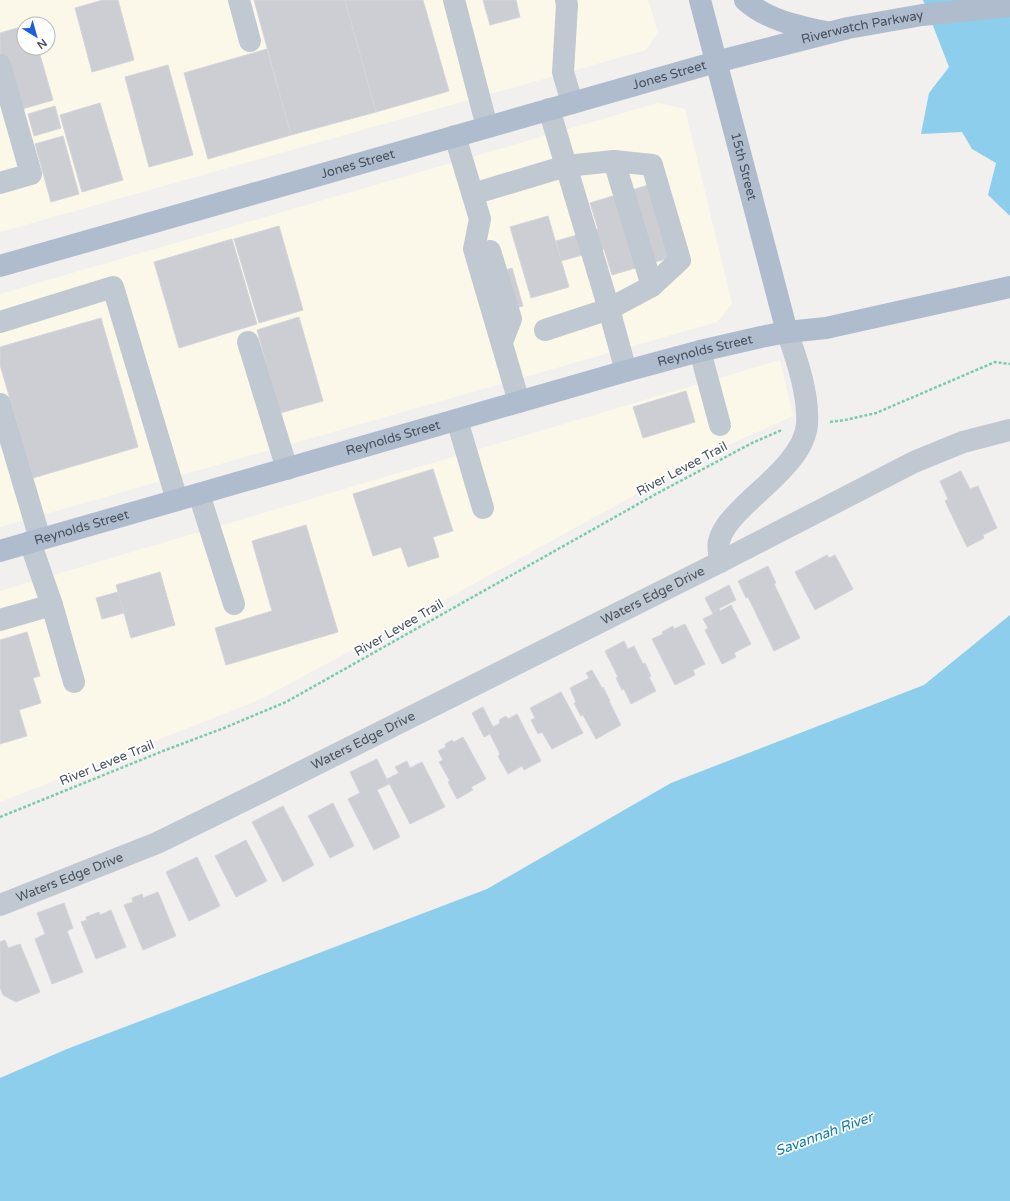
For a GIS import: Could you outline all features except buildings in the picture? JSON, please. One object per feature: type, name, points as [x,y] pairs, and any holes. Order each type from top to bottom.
[{"type":"main road","name":"15th Street","points":[[700,0],[787,332]]},
{"type":"main road","points":[[745,0],[760,11],[772,17],[798,26],[839,31]]},
{"type":"main road","name":"Riverwatch Parkway","points":[[716,62],[839,31],[922,15],[1010,6]]},
{"type":"main road","name":"Jones Street","points":[[0,266],[716,62]]},
{"type":"main road","points":[[787,332],[826,328],[1010,287]]},
{"type":"main road","name":"Reynolds Street","points":[[0,551],[626,371],[761,337],[787,332]]},
{"type":"street","points":[[239,0],[250,41]]},
{"type":"street","points":[[454,0],[487,127]]},
{"type":"street","points":[[566,0],[567,5],[563,72],[572,103]]},
{"type":"street","points":[[0,64],[31,174],[0,183]]},
{"type":"street","points":[[549,109],[626,371]]},
{"type":"street","points":[[455,136],[480,219],[474,249],[519,402]]},
{"type":"street","points":[[614,161],[652,286]]},
{"type":"street","points":[[473,194],[566,166],[614,161],[652,165],[680,260],[652,286],[609,309],[545,330]]},
{"type":"street","points":[[0,322],[113,287],[177,500]]},
{"type":"street","name":"Waters Edge Drive","points":[[720,562],[718,542],[725,528],[737,513],[787,464],[798,451],[805,437],[807,424],[806,400],[797,360],[787,332]]},
{"type":"street","points":[[248,342],[287,469]]},
{"type":"street","points":[[700,352],[720,425]]},
{"type":"street","points":[[0,404],[52,605],[74,682]]},
{"type":"street","points":[[457,420],[483,508]]},
{"type":"street","name":"Waters Edge Drive","points":[[0,905],[157,843],[720,562],[914,462],[963,442],[1010,430]]},
{"type":"street","points":[[199,494],[234,604]]},
{"type":"street","points":[[0,620],[52,605]]},
{"type":"path","points":[[826,422],[845,420],[876,413],[995,362],[1010,364]]},
{"type":"path","name":"River Levee Trail","points":[[0,817],[286,702],[656,494],[752,443],[787,428]]},
{"type":"shaded area","points":[[0,0],[648,0],[658,32],[646,50],[0,232]]},
{"type":"shaded area","points":[[658,103],[685,109],[732,304],[717,322],[0,527],[0,294]]},
{"type":"shaded area","points":[[780,360],[793,416],[711,453],[259,700],[0,802],[0,591]]},
{"type":"water","points":[[923,0],[1010,0],[1010,216],[988,195],[996,163],[972,149],[962,132],[921,134],[929,93],[949,67]]},
{"type":"water","name":"Savannah River","points":[[1010,615],[1010,1201],[0,1201],[0,1078],[67,1049],[487,889],[671,783],[924,685]]}]
